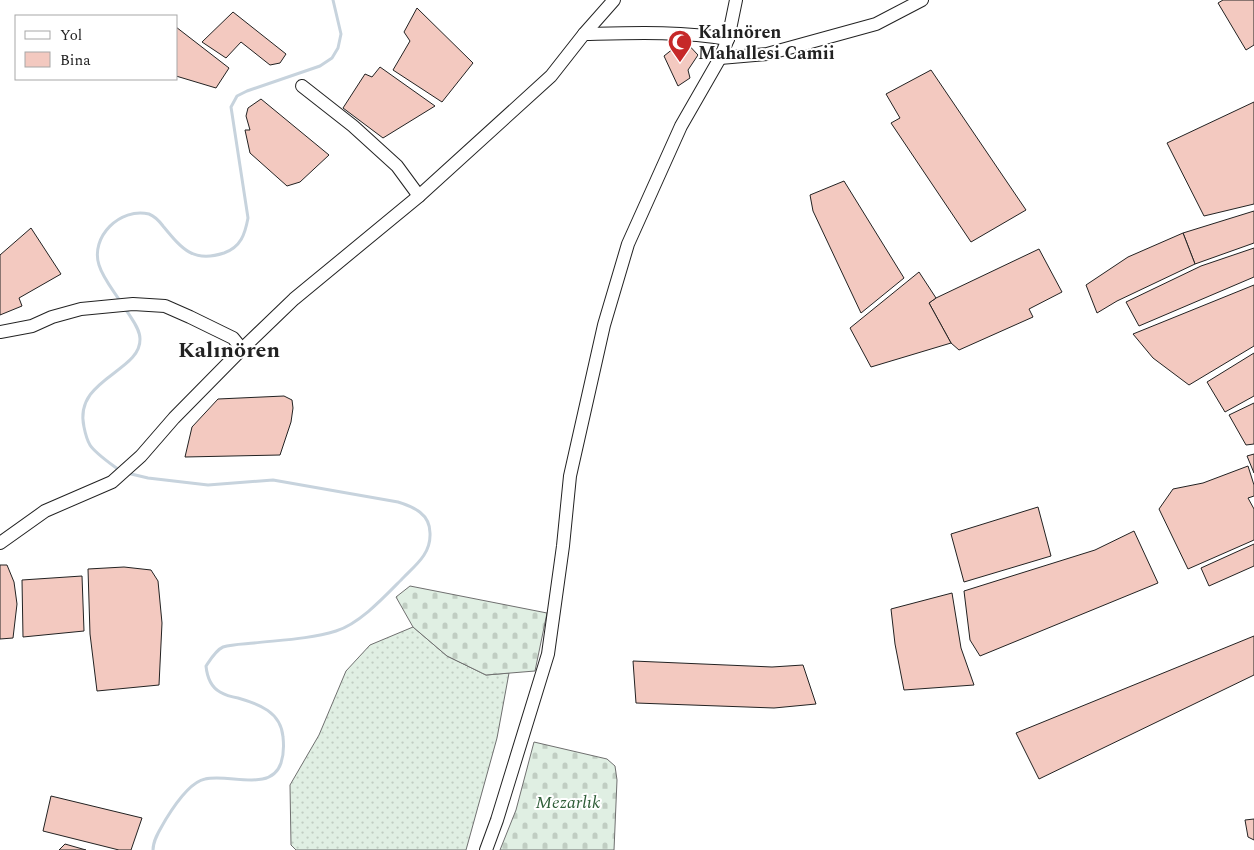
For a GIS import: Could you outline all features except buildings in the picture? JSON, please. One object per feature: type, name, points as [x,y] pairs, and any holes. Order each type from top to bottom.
[{"type":"street","points":[[0,543],[45,512],[112,482],[141,456],[174,418],[294,299],[419,196],[551,76],[614,0]]},
{"type":"street","points":[[486,850],[498,820],[548,654],[563,546],[570,476],[604,325],[628,244],[681,126],[720,58],[728,39],[736,0]]},
{"type":"street","points":[[720,58],[767,54],[876,24],[922,0]]},
{"type":"street","points":[[584,34],[700,34],[728,39]]},
{"type":"street","points":[[302,86],[353,126],[397,166],[419,196]]},
{"type":"street","points":[[0,332],[32,326],[81,308],[133,304],[165,306],[233,338],[242,349]]},
{"type":"green space","points":[[410,586],[547,613],[535,671],[486,675],[447,656],[413,627],[396,597]]},
{"type":"green space","points":[[413,627],[447,656],[486,675],[509,673],[497,738],[466,850],[296,850],[291,845],[290,785],[319,735],[346,671],[370,645]]},
{"type":"green space","name":"Mezarlık","points":[[534,742],[607,759],[615,766],[617,780],[614,850],[500,850],[516,810]]},
{"type":"waterway","points":[[120,301],[103,275],[97,254],[103,235],[110,226],[128,215],[138,213],[153,216],[182,247],[196,255],[213,256],[224,253],[238,244],[244,235],[248,218],[231,107],[237,96],[247,91],[320,66],[332,58],[338,48],[341,34],[333,0]]},
{"type":"waterway","points":[[119,470],[99,455],[90,445],[84,427],[83,411],[88,398],[97,387],[130,360],[137,350],[140,335],[125,308]]},
{"type":"waterway","points":[[127,473],[148,478],[208,485],[273,480],[398,502],[420,512],[427,521],[430,533],[426,552],[418,563],[373,608],[355,622],[336,631],[306,638],[230,645],[220,648],[206,666],[208,677],[217,690],[222,693],[261,706],[273,715],[278,721],[283,737],[284,750],[281,763],[276,772],[259,780],[215,778],[199,781],[183,795],[173,808],[156,838],[153,850]]},
{"type":"place","name":"Kalınören Mahallesi Camii","points":[[680,63]]},
{"type":"district","name":"Kalınören","points":[[229,350]]}]
